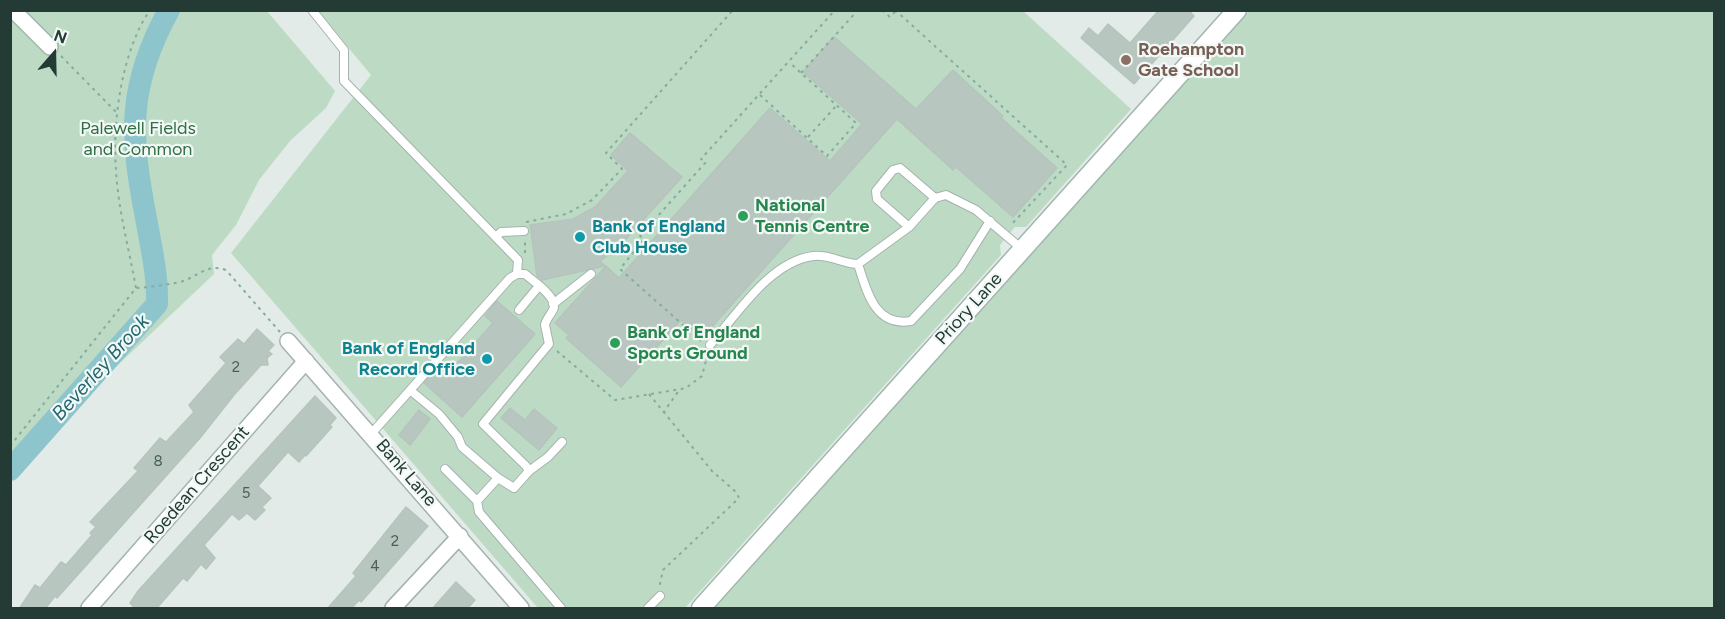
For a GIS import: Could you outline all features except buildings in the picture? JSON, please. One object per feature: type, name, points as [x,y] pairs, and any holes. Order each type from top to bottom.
[{"type":"street","points":[[13,10],[50,47]]},
{"type":"street","name":"Priory Lane","points":[[701,609],[1237,10]]},
{"type":"street","name":"Bank Lane","points":[[288,341],[521,609]]},
{"type":"street","name":"Roedean Crescent","points":[[89,609],[306,361]]},
{"type":"street","points":[[393,609],[459,536]]},
{"type":"lane","points":[[312,10],[344,50],[344,81],[518,260],[517,274]]},
{"type":"lane","points":[[909,227],[877,199],[876,191],[893,170],[900,168],[935,198]]},
{"type":"lane","points":[[710,345],[764,284],[782,269],[801,259],[822,256],[849,264],[858,264],[909,227],[935,198],[946,195],[958,199],[990,221],[1022,249]]},
{"type":"lane","points":[[858,264],[874,308],[885,318],[901,323],[911,321],[960,269],[990,221]]},
{"type":"lane","points":[[496,237],[501,232],[524,231]]},
{"type":"lane","points":[[371,434],[510,278],[517,274],[525,274],[539,286],[553,304],[554,309],[545,325],[549,344],[483,424],[529,471]]},
{"type":"lane","points":[[553,304],[591,274]]},
{"type":"lane","points":[[519,310],[539,286]]},
{"type":"lane","points":[[410,390],[439,414],[458,437],[462,447],[498,478],[514,488],[529,471],[548,457],[562,442]]},
{"type":"lane","points":[[445,469],[477,501],[480,512],[561,609]]},
{"type":"lane","points":[[477,501],[498,478]]},
{"type":"lane","points":[[648,609],[660,596]]},
{"type":"path","points":[[136,288],[116,170],[118,114],[123,76],[139,25],[150,10]]},
{"type":"path","points":[[518,260],[527,251],[524,224],[528,220],[566,214],[592,200],[622,169],[606,153],[733,10]]},
{"type":"path","points":[[549,344],[615,400],[686,388],[702,376],[710,345],[702,342],[620,269],[644,239],[640,236],[706,162],[701,159],[835,10]]},
{"type":"path","points":[[801,73],[858,10]]},
{"type":"path","points":[[882,10],[890,17],[896,11],[1067,165],[1004,232]]},
{"type":"path","points":[[50,47],[74,67],[118,114]]},
{"type":"path","points":[[759,95],[827,156],[856,123],[789,62]]},
{"type":"path","points":[[808,138],[836,106]]},
{"type":"path","points":[[10,446],[136,288],[188,280],[207,268],[217,267],[226,270],[288,341]]},
{"type":"path","points":[[663,412],[680,389]]},
{"type":"path","points":[[649,394],[739,498],[663,570],[660,596]]},
{"type":"green space","name":"Palewell Fields and Common","points":[[11,11],[267,11],[335,91],[326,108],[290,141],[259,180],[236,225],[212,255],[214,274],[100,382],[11,482]]},
{"type":"green space","name":"Bank of England Sports Ground","points":[[318,11],[1023,11],[1131,109],[1026,227],[1015,227],[1000,245],[1001,255],[685,608],[538,608],[231,253],[371,75]]},
{"type":"green space","points":[[1249,11],[1714,11],[1714,608],[715,608]]},
{"type":"waterway","name":"Beverley Brook","points":[[10,470],[157,304],[155,272],[137,162],[135,136],[139,88],[145,63],[169,10]]},
{"type":"place","name":"Roehampton Gate School","points":[[1126,60]]},
{"type":"place","name":"National Tennis Centre","points":[[743,216]]},
{"type":"place","name":"Bank of England Club House","points":[[580,237]]},
{"type":"place","name":"Bank of England Sports Ground","points":[[615,343]]},
{"type":"place","name":"Bank of England Record Office","points":[[487,359]]}]
